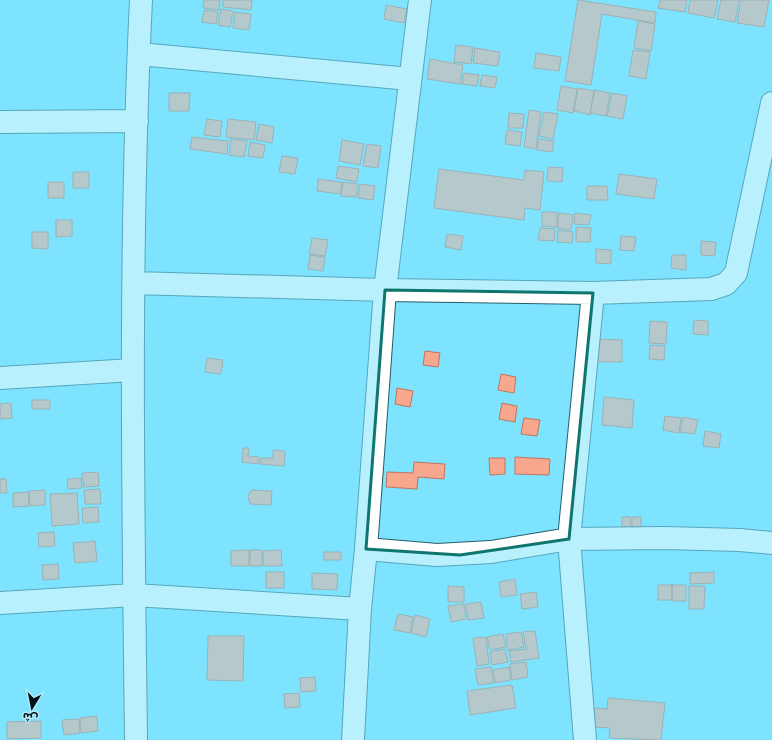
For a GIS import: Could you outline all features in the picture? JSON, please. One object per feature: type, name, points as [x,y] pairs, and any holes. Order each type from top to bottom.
[{"type":"street","points":[[136,740],[133,370],[137,121],[141,0]]},
{"type":"street","points":[[353,740],[360,609],[366,549],[385,290],[420,0]]},
{"type":"street","points":[[139,54],[410,79]]},
{"type":"street","points":[[134,283],[385,290],[593,293],[710,289],[726,284],[736,273],[772,103]]},
{"type":"street","points":[[0,122],[137,121]]},
{"type":"street","points":[[585,740],[569,539],[593,293]]},
{"type":"street","points":[[0,378],[133,370]]},
{"type":"street","points":[[366,549],[437,556],[460,555],[569,539],[665,538],[740,540],[772,543]]},
{"type":"street","points":[[0,603],[134,595],[360,609]]},
{"type":"highlighted area","points":[[385,290],[593,293],[569,539],[460,555],[366,549]]},
{"type":"building","points":[[204,0],[220,0],[219,10],[203,8]]},
{"type":"building","points":[[223,0],[252,0],[251,10],[223,7]]},
{"type":"building","points":[[578,0],[656,12],[655,23],[602,14],[591,85],[565,81]]},
{"type":"building","points":[[660,0],[687,0],[685,12],[658,8]]},
{"type":"building","points":[[690,0],[718,0],[714,18],[688,13]]},
{"type":"building","points":[[721,0],[739,0],[735,22],[717,19]]},
{"type":"building","points":[[741,0],[769,0],[764,27],[737,23]]},
{"type":"building","points":[[386,5],[407,9],[404,23],[384,19]]},
{"type":"building","points":[[221,9],[233,11],[230,27],[218,25]]},
{"type":"building","points":[[204,10],[218,12],[216,24],[202,22]]},
{"type":"building","points":[[235,12],[251,14],[249,30],[233,28]]},
{"type":"building","points":[[638,21],[655,24],[651,51],[634,48]]},
{"type":"building","points":[[456,45],[473,47],[471,64],[454,62]]},
{"type":"building","points":[[475,48],[500,52],[498,66],[473,63]]},
{"type":"building","points":[[633,50],[650,52],[646,79],[629,76]]},
{"type":"building","points":[[536,53],[561,57],[559,71],[534,68]]},
{"type":"building","points":[[430,59],[463,65],[460,84],[427,79]]},
{"type":"building","points":[[464,73],[479,75],[477,86],[462,84]]},
{"type":"building","points":[[482,75],[497,77],[495,88],[480,86]]},
{"type":"building","points":[[561,86],[577,89],[573,113],[557,110]]},
{"type":"building","points":[[578,88],[594,91],[590,115],[574,111]]},
{"type":"building","points":[[595,90],[610,93],[606,116],[590,113]]},
{"type":"building","points":[[169,93],[190,93],[189,111],[169,111]]},
{"type":"building","points":[[612,93],[627,96],[623,119],[607,116]]},
{"type":"building","points":[[529,110],[541,112],[536,149],[524,147]]},
{"type":"building","points":[[544,112],[558,114],[553,139],[539,136]]},
{"type":"building","points":[[509,113],[524,114],[523,128],[508,128]]},
{"type":"building","points":[[207,119],[222,121],[220,137],[204,135]]},
{"type":"building","points":[[228,119],[256,122],[254,140],[226,137]]},
{"type":"building","points":[[259,124],[274,127],[272,143],[256,140]]},
{"type":"building","points":[[507,130],[522,132],[520,146],[505,144]]},
{"type":"building","points":[[192,137],[228,141],[227,154],[190,149]]},
{"type":"building","points":[[231,139],[247,141],[244,157],[229,155]]},
{"type":"building","points":[[539,139],[554,141],[552,152],[537,150]]},
{"type":"building","points":[[342,140],[364,144],[360,165],[339,161]]},
{"type":"building","points":[[250,142],[265,145],[263,158],[248,156]]},
{"type":"building","points":[[367,144],[381,146],[378,168],[363,166]]},
{"type":"building","points":[[282,156],[298,158],[295,174],[279,172]]},
{"type":"building","points":[[338,166],[359,169],[357,182],[336,178]]},
{"type":"building","points":[[548,167],[563,168],[562,182],[547,181]]},
{"type":"building","points":[[439,169],[524,180],[525,170],[544,172],[540,210],[525,208],[524,220],[434,208]]},
{"type":"building","points":[[73,172],[89,172],[89,188],[73,188]]},
{"type":"building","points":[[619,174],[657,179],[654,199],[616,194]]},
{"type":"building","points":[[318,179],[342,182],[341,194],[317,191]]},
{"type":"building","points":[[48,182],[64,182],[64,198],[48,198]]},
{"type":"building","points":[[343,182],[358,184],[356,197],[341,196]]},
{"type":"building","points":[[360,184],[375,186],[373,200],[358,198]]},
{"type":"building","points":[[587,186],[607,186],[608,200],[587,200]]},
{"type":"building","points":[[542,212],[557,212],[557,227],[542,226]]},
{"type":"building","points":[[559,213],[573,215],[571,230],[557,228]]},
{"type":"building","points":[[575,213],[591,215],[589,225],[574,224]]},
{"type":"building","points":[[56,220],[72,220],[72,236],[56,237]]},
{"type":"building","points":[[576,227],[591,228],[590,242],[576,242]]},
{"type":"building","points":[[540,228],[555,229],[554,241],[538,240]]},
{"type":"building","points":[[558,230],[573,232],[572,243],[557,242]]},
{"type":"building","points":[[32,232],[48,232],[48,249],[32,248]]},
{"type":"building","points":[[447,234],[463,236],[461,250],[445,247]]},
{"type":"building","points":[[621,236],[636,237],[634,251],[620,250]]},
{"type":"building","points":[[312,238],[328,240],[325,256],[309,254]]},
{"type":"building","points":[[701,241],[716,242],[715,256],[701,255]]},
{"type":"building","points":[[596,249],[611,250],[611,264],[596,263]]},
{"type":"building","points":[[310,255],[325,257],[323,271],[308,269]]},
{"type":"building","points":[[672,255],[686,255],[686,270],[671,268]]},
{"type":"building","points":[[694,320],[708,321],[708,335],[693,334]]},
{"type":"building","points":[[650,321],[667,322],[666,344],[649,343]]},
{"type":"building","points":[[592,339],[622,340],[622,362],[592,362]]},
{"type":"building","points":[[650,345],[665,346],[664,360],[649,359]]},
{"type":"building","points":[[425,351],[440,353],[438,367],[423,365]]},
{"type":"building","points":[[207,358],[223,360],[221,374],[205,372]]},
{"type":"building","points":[[501,374],[516,377],[514,393],[498,390]]},
{"type":"building","points":[[397,388],[413,391],[410,407],[395,404]]},
{"type":"building","points":[[604,397],[634,400],[632,428],[602,425]]},
{"type":"building","points":[[32,400],[50,400],[50,409],[32,409]]},
{"type":"building","points":[[11,403],[12,418],[0,419],[0,404]]},
{"type":"building","points":[[502,403],[517,406],[515,422],[499,419]]},
{"type":"building","points":[[665,416],[681,418],[679,433],[663,430]]},
{"type":"building","points":[[683,417],[698,420],[695,434],[680,432]]},
{"type":"building","points":[[524,418],[540,420],[537,436],[521,434]]},
{"type":"building","points":[[705,431],[721,434],[719,448],[703,446]]},
{"type":"building","points":[[243,448],[249,448],[248,456],[259,457],[258,464],[242,462]]},
{"type":"building","points":[[273,450],[285,451],[284,466],[260,464],[261,458],[273,458]]},
{"type":"building","points":[[515,457],[550,459],[549,475],[515,474]]},
{"type":"building","points":[[489,458],[505,458],[505,474],[490,475]]},
{"type":"building","points":[[414,462],[445,464],[444,479],[418,477],[417,489],[386,487],[387,472],[413,473]]},
{"type":"building","points":[[98,472],[99,486],[84,487],[82,473]]},
{"type":"building","points":[[81,478],[82,488],[68,489],[67,479]]},
{"type":"building","points":[[0,479],[6,479],[7,493],[0,493]]},
{"type":"building","points":[[100,489],[101,504],[85,504],[84,490]]},
{"type":"building","points":[[45,490],[45,505],[30,506],[29,491]]},
{"type":"building","points":[[251,490],[272,491],[271,505],[250,504],[248,497]]},
{"type":"building","points":[[28,492],[29,506],[13,507],[13,493]]},
{"type":"building","points":[[77,493],[79,524],[52,526],[50,494]]},
{"type":"building","points":[[98,507],[99,522],[83,523],[82,508]]},
{"type":"building","points":[[622,517],[630,517],[631,527],[622,527]]},
{"type":"building","points":[[632,517],[641,517],[641,527],[632,527]]},
{"type":"building","points":[[54,532],[55,546],[39,547],[38,533]]},
{"type":"building","points":[[95,541],[97,561],[75,563],[73,543]]},
{"type":"building","points":[[249,550],[249,566],[231,566],[231,551]]},
{"type":"building","points":[[250,550],[262,550],[262,566],[250,566]]},
{"type":"building","points":[[281,550],[282,566],[263,566],[263,551]]},
{"type":"building","points":[[324,552],[341,552],[341,560],[324,560]]},
{"type":"building","points":[[58,564],[59,579],[43,580],[42,565]]},
{"type":"building","points":[[266,572],[284,572],[284,588],[266,588]]},
{"type":"building","points":[[714,572],[714,583],[690,584],[690,573]]},
{"type":"building","points":[[312,573],[338,574],[337,590],[312,589]]},
{"type":"building","points":[[515,579],[517,595],[501,597],[499,582]]},
{"type":"building","points":[[658,585],[672,585],[672,600],[658,600]]},
{"type":"building","points":[[672,585],[686,585],[686,601],[672,601]]},
{"type":"building","points":[[448,586],[464,587],[464,602],[448,602]]},
{"type":"building","points":[[689,586],[705,586],[704,609],[689,609]]},
{"type":"building","points":[[536,592],[538,607],[522,609],[520,594]]},
{"type":"building","points":[[481,602],[484,618],[468,620],[466,604]]},
{"type":"building","points":[[464,604],[466,619],[451,622],[448,606]]},
{"type":"building","points":[[398,614],[413,617],[410,633],[394,630]]},
{"type":"building","points":[[415,615],[430,619],[426,637],[411,633]]},
{"type":"building","points":[[535,631],[539,658],[511,662],[509,651],[526,649],[523,632]]},
{"type":"building","points":[[521,632],[524,647],[508,650],[506,634]]},
{"type":"building","points":[[503,634],[506,647],[490,650],[487,637]]},
{"type":"building","points":[[208,636],[244,636],[243,681],[207,680]]},
{"type":"building","points":[[486,637],[489,664],[477,666],[473,638]]},
{"type":"building","points":[[505,649],[508,662],[492,665],[490,652]]},
{"type":"building","points":[[526,662],[528,677],[512,680],[510,664]]},
{"type":"building","points":[[491,667],[494,683],[478,685],[475,669]]},
{"type":"building","points":[[509,667],[511,680],[495,683],[493,670]]},
{"type":"building","points":[[315,677],[316,691],[301,692],[300,678]]},
{"type":"building","points":[[512,685],[516,708],[470,715],[467,691]]},
{"type":"building","points":[[299,693],[300,707],[285,708],[284,694]]},
{"type":"building","points":[[608,698],[665,703],[661,740],[609,738],[610,728],[592,727],[594,708],[607,709]]},
{"type":"building","points":[[97,716],[98,731],[81,733],[80,718]]},
{"type":"building","points":[[79,719],[80,733],[64,735],[62,720]]},
{"type":"building","points":[[41,721],[41,738],[7,739],[7,722]]}]
